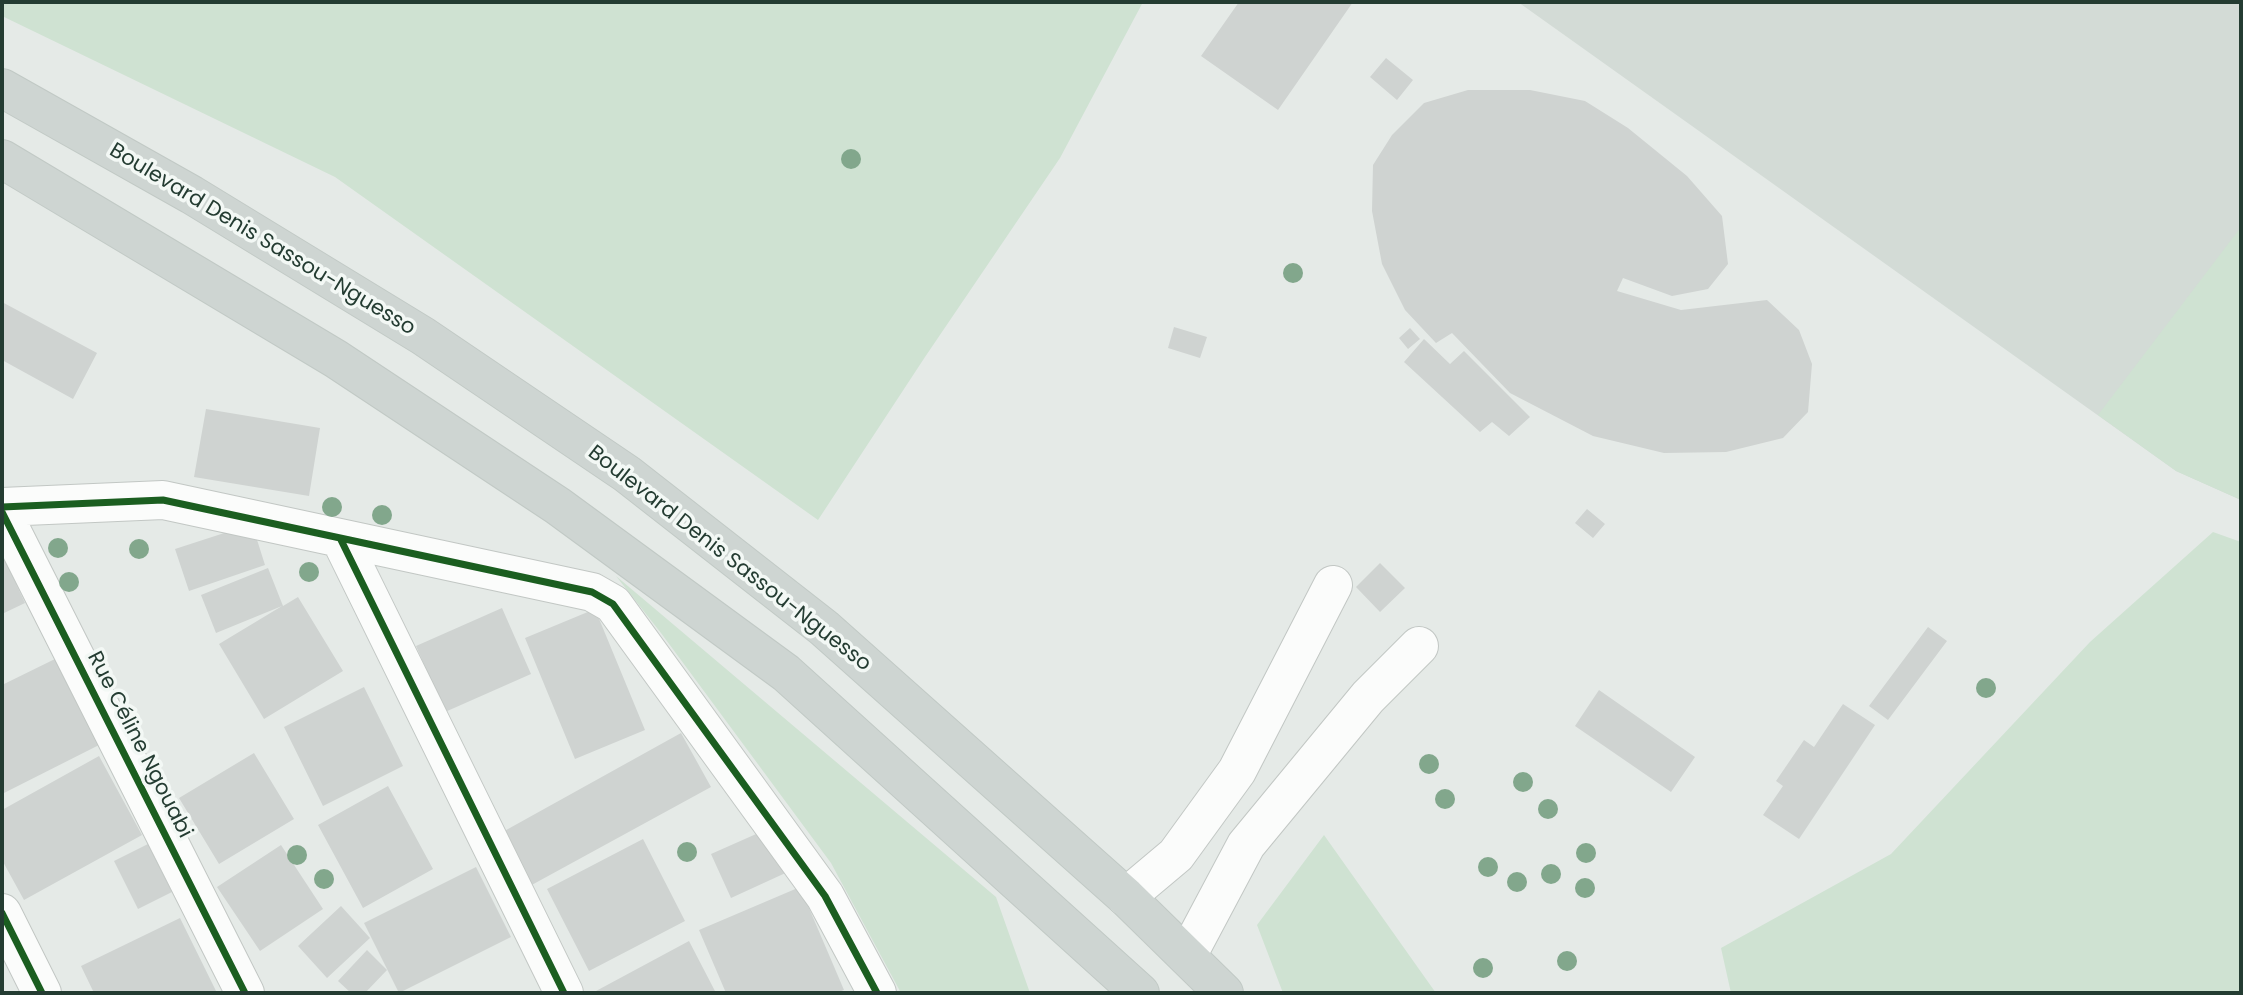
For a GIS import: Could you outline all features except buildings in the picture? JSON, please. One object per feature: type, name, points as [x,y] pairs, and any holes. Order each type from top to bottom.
[{"type":"main road","name":"Boulevard Denis Sassou-Nguesso","points":[[2,88],[192,195],[411,329],[628,474],[824,628],[1126,897],[1224,993]]},
{"type":"main road","points":[[2,159],[336,359],[558,506],[765,657],[1127,981],[1159,928]]},
{"type":"street","points":[[2,510],[163,500],[592,592],[613,604],[825,896],[877,993]]},
{"type":"street","name":"Rue Céline Ngouabi","points":[[2,510],[245,993]]},
{"type":"street","points":[[341,540],[564,993]]},
{"type":"street","points":[[1126,897],[1176,855],[1237,771],[1333,584]]},
{"type":"street","points":[[1187,956],[1246,845],[1368,697],[1419,646]]},
{"type":"street","points":[[2,913],[42,993]]},
{"type":"shaded area","points":[[1518,2],[2241,2],[2241,500],[2176,471]]},
{"type":"green space","points":[[2,2],[1143,2],[1060,158],[818,520],[335,177],[2,16]]},
{"type":"green space","points":[[2241,227],[2241,500],[2176,471],[2098,415]]},
{"type":"green space","points":[[2213,532],[2241,542],[2241,993],[1731,993],[1721,948],[1891,854],[2090,642]]},
{"type":"green space","points":[[616,576],[996,897],[1030,993],[901,993],[831,863]]},
{"type":"green space","points":[[1324,835],[1436,993],[1283,993],[1257,925]]},
{"type":"cycle path","points":[[2,507],[163,500],[592,592],[613,604],[825,896],[877,993]]},
{"type":"cycle path","points":[[2,512],[245,993]]},
{"type":"cycle path","points":[[341,540],[564,993]]},
{"type":"cycle path","points":[[2,913],[42,993]]}]
